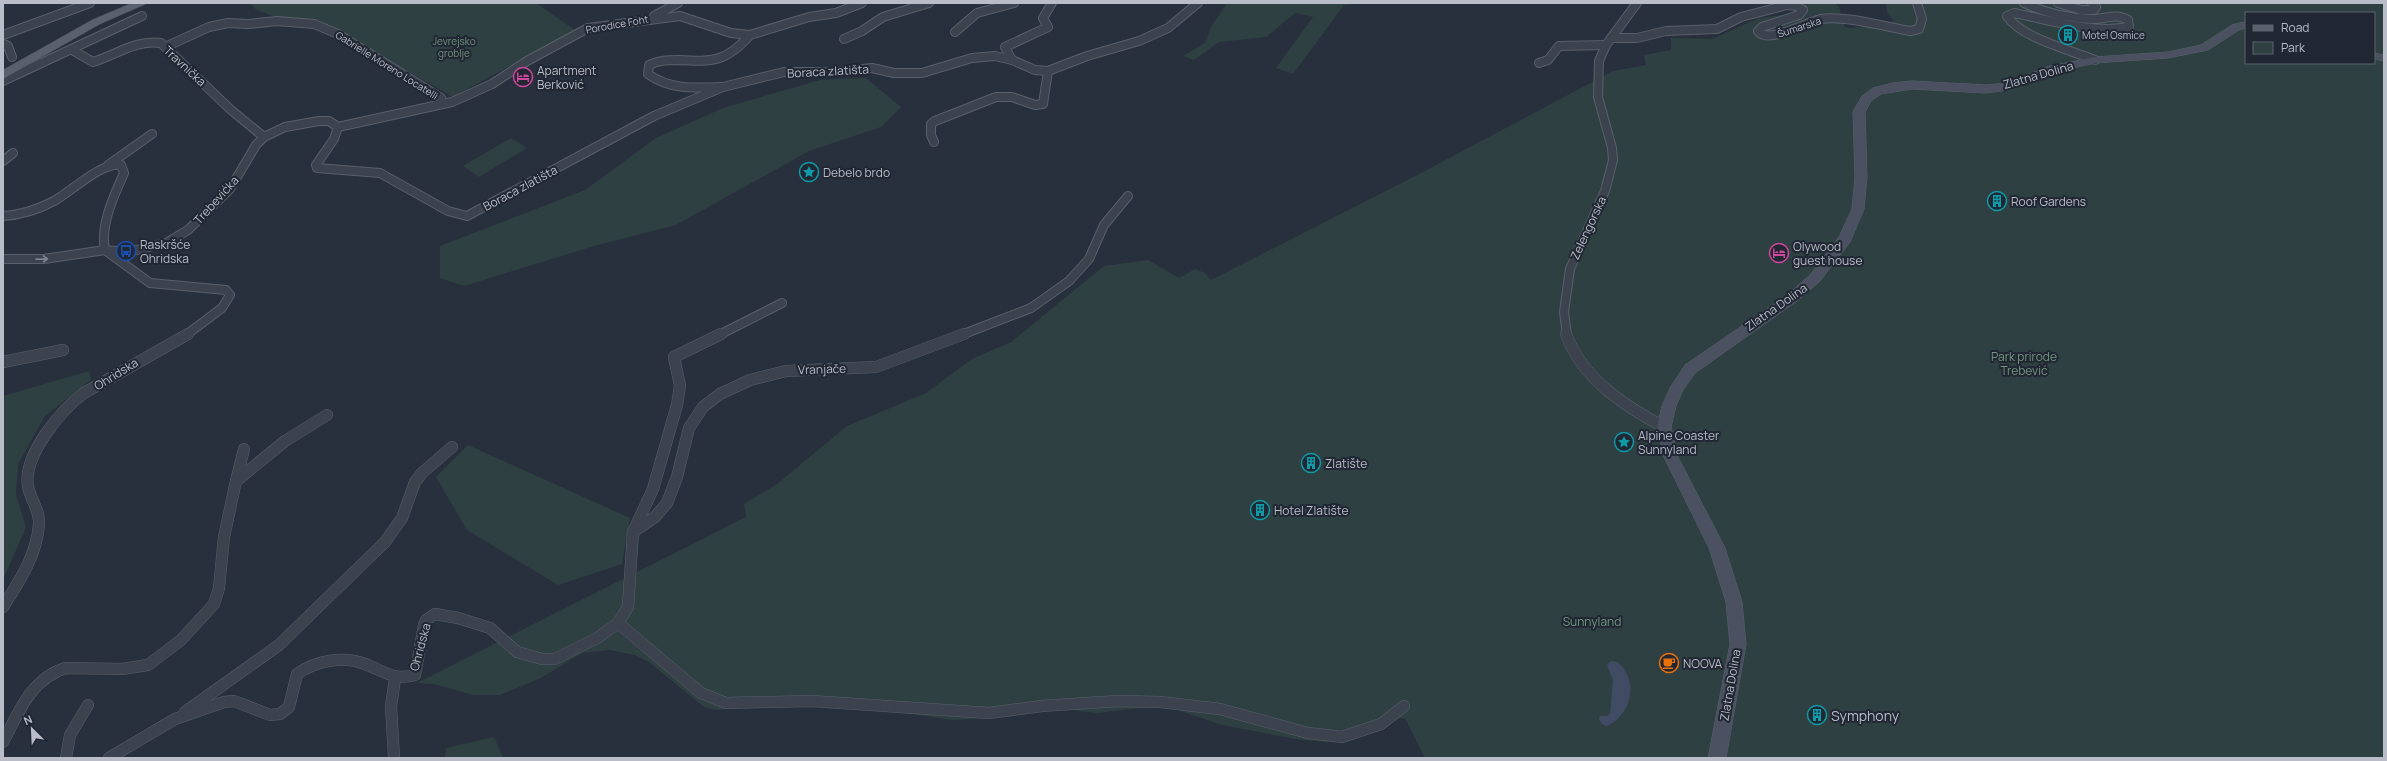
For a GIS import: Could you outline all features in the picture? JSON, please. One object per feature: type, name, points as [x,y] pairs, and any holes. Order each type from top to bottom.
[{"type":"main road","points":[[3,75],[96,22],[142,3]]},
{"type":"main road","name":"Zlatna Dolina","points":[[1717,758],[1738,644],[1734,602],[1717,548],[1671,457],[1664,427],[1668,406],[1677,388],[1690,369],[1718,347],[1792,298],[1815,278],[1845,239],[1858,209],[1861,177],[1859,112],[1866,99],[1877,91],[1899,86],[1986,89],[2008,86],[2051,69],[2095,60],[2168,55],[2204,48],[2236,27],[2245,25]]},
{"type":"street","points":[[3,35],[90,3]]},
{"type":"street","points":[[653,18],[678,3]]},
{"type":"street","name":"Porodice Foht","points":[[338,127],[442,104],[492,84],[527,61],[588,28],[653,18],[680,16],[731,33],[750,35],[804,19],[836,13],[862,3]]},
{"type":"street","points":[[844,39],[862,31],[883,17],[929,3]]},
{"type":"street","points":[[955,32],[977,13],[1014,3]]},
{"type":"street","points":[[1012,60],[1005,47],[1048,27],[1043,18],[1051,5],[1041,3]]},
{"type":"street","points":[[1173,34],[1190,3]]},
{"type":"street","points":[[934,142],[931,135],[931,124],[937,118],[966,109],[983,100],[1006,96],[1034,106],[1043,104],[1048,71],[1087,56],[1139,41],[1168,28],[1198,3]]},
{"type":"street","name":"Zelengorska","points":[[1637,3],[1632,13],[1606,45],[1599,61],[1597,83],[1602,118],[1608,132],[1612,150],[1612,167],[1601,200],[1572,263],[1567,289],[1564,328],[1574,353],[1587,372],[1626,403],[1664,427]]},
{"type":"street","name":"Šumarska","points":[[1611,38],[1637,38],[1666,31],[1718,29],[1741,17],[1787,5],[1797,6],[1802,10],[1799,15],[1762,27],[1758,31],[1760,34],[1769,37],[1821,19],[1834,18],[1910,31],[1919,29],[1922,24],[1923,19],[1917,3]]},
{"type":"street","points":[[2024,3],[2075,16],[2100,19],[2115,16],[2128,20],[2129,27],[2107,29],[2014,13],[2007,16],[2013,25],[2026,32],[2095,60]]},
{"type":"street","points":[[2058,3],[2089,10],[2096,8],[2092,3]]},
{"type":"street","points":[[3,81],[142,16]]},
{"type":"street","name":"Gabrielle Moreno Locatelli","points":[[166,47],[209,27],[228,23],[248,24],[277,21],[314,24],[338,34],[441,98],[442,104]]},
{"type":"street","name":"Boraca zlatišta","points":[[723,87],[689,87],[661,83],[648,74],[647,70],[650,65],[662,60],[709,62],[720,60],[736,51],[750,35]]},
{"type":"street","name":"Travnička","points":[[72,50],[93,62],[151,42],[157,42],[166,47],[231,110],[264,136]]},
{"type":"street","points":[[3,44],[8,46],[12,57]]},
{"type":"street","points":[[1539,63],[1548,60],[1559,46],[1606,45]]},
{"type":"street","name":"Boraca zlatišta","points":[[338,127],[338,132],[316,165],[317,168],[364,169],[379,173],[399,181],[452,214],[467,216],[654,116],[723,87],[800,71],[836,72],[872,68],[904,74],[922,72],[972,58],[995,56],[1012,60],[1035,70],[1048,71]]},
{"type":"street","points":[[264,136],[286,128],[319,121],[329,121],[338,127]]},
{"type":"street","points":[[3,216],[28,211],[67,194],[152,134]]},
{"type":"street","name":"Trebevićka","points":[[3,259],[51,258],[105,250],[128,252],[166,243],[181,236],[230,189],[256,145],[264,136]]},
{"type":"street","points":[[3,161],[13,153]]},
{"type":"street","points":[[105,250],[102,245],[104,231],[125,169],[120,165],[106,166]]},
{"type":"street","name":"Vranjače","points":[[633,532],[655,517],[667,503],[677,478],[682,450],[689,428],[702,407],[720,394],[750,380],[786,371],[876,367],[1031,308],[1069,281],[1089,259],[1104,225],[1128,196]]},
{"type":"street","name":"Ohridska","points":[[3,607],[26,566],[36,540],[39,523],[28,485],[29,474],[56,419],[70,403],[127,367],[205,323],[228,303],[230,295],[226,290],[220,288],[150,283],[105,250]]},
{"type":"street","points":[[782,303],[674,357],[680,386],[677,405],[653,489],[633,532],[628,607],[618,623],[658,659],[701,693],[726,703],[812,701],[846,705],[989,713],[1042,706],[1084,705],[1118,701],[1160,702],[1220,709],[1308,733],[1342,737],[1381,724],[1404,706]]},
{"type":"street","points":[[3,362],[63,350]]},
{"type":"street","points":[[236,481],[285,441],[327,415]]},
{"type":"street","points":[[175,718],[279,645],[386,542],[402,518],[415,482],[422,473],[452,447]]},
{"type":"street","points":[[3,742],[29,693],[41,680],[56,671],[65,668],[122,669],[148,665],[181,640],[214,604],[219,588],[224,537],[244,449]]},
{"type":"street","name":"Ohridska","points":[[109,758],[175,718],[224,702],[234,701],[270,715],[280,714],[289,707],[298,674],[311,665],[356,661],[395,679],[404,679],[415,675],[424,625],[426,620],[435,614],[458,618],[490,628],[517,652],[542,659],[555,659],[599,637],[618,623]]},
{"type":"street","points":[[394,758],[391,706],[395,679]]},
{"type":"street","points":[[66,758],[70,735],[88,705]]},
{"type":"green space","name":"Jevrejsko groblje","points":[[249,3],[536,3],[575,30],[453,97],[333,28],[269,21],[273,16],[257,10]]},
{"type":"green space","points":[[1227,3],[1360,3],[1344,5],[1293,74],[1276,68],[1313,17],[1295,13],[1266,37],[1219,42],[1194,60],[1183,56],[1205,43],[1211,27]]},
{"type":"green space","name":"Park prirode Trebević","points":[[1805,3],[1835,3],[1839,7],[1845,27],[1851,28],[1894,21],[1887,12],[1886,3],[2384,3],[2384,758],[1425,758],[1405,718],[1392,718],[1342,739],[1325,742],[1295,739],[1222,725],[1163,705],[1098,713],[1061,709],[1006,717],[952,720],[911,714],[826,706],[765,706],[717,710],[704,707],[649,662],[635,655],[610,650],[582,653],[541,678],[500,695],[473,695],[434,684],[417,683],[746,517],[744,504],[777,484],[847,426],[926,393],[972,359],[1011,342],[1104,266],[1148,260],[1179,278],[1195,269],[1205,273],[1211,280],[1421,173],[1613,71],[1646,65],[1644,55],[1671,50],[1671,38],[1712,39],[1759,18],[1805,12]]},
{"type":"green space","points":[[866,78],[901,107],[881,127],[809,151],[676,225],[594,246],[464,286],[440,278],[440,246],[585,190],[656,138],[723,108],[820,80]]},
{"type":"green space","points":[[511,138],[527,148],[479,177],[463,166]]},
{"type":"green space","points":[[89,371],[91,380],[45,416],[18,464],[16,495],[26,527],[3,580],[3,396]]},
{"type":"green space","points":[[468,445],[630,518],[622,564],[558,585],[467,530],[436,477]]},
{"type":"green space","points":[[494,737],[503,758],[445,758],[446,748]]},
{"type":"water","points":[[1611,661],[1619,663],[1624,669],[1630,685],[1630,693],[1629,701],[1625,709],[1614,722],[1607,726],[1602,724],[1599,719],[1600,716],[1607,716],[1610,713],[1613,680],[1607,665]]},
{"type":"place","name":"Motel Osmice","points":[[2068,35]]},
{"type":"place","name":"Apartment Berković","points":[[523,77]]},
{"type":"place","name":"Debelo brdo","points":[[809,172]]},
{"type":"place","name":"Roof Gardens","points":[[1997,201]]},
{"type":"place","name":"Raskršće Ohridska","points":[[126,251]]},
{"type":"place","name":"Olywood guest house","points":[[1779,253]]},
{"type":"place","name":"Alpine Coaster Sunnyland","points":[[1624,442]]},
{"type":"place","name":"Zlatište","points":[[1311,463]]},
{"type":"place","name":"Hotel Zlatište","points":[[1260,510]]},
{"type":"place","name":"NOOVA","points":[[1669,663]]},
{"type":"place","name":"Symphony","points":[[1817,715]]},
{"type":"park label","name":"Sunnyland","points":[[1592,621]]}]
